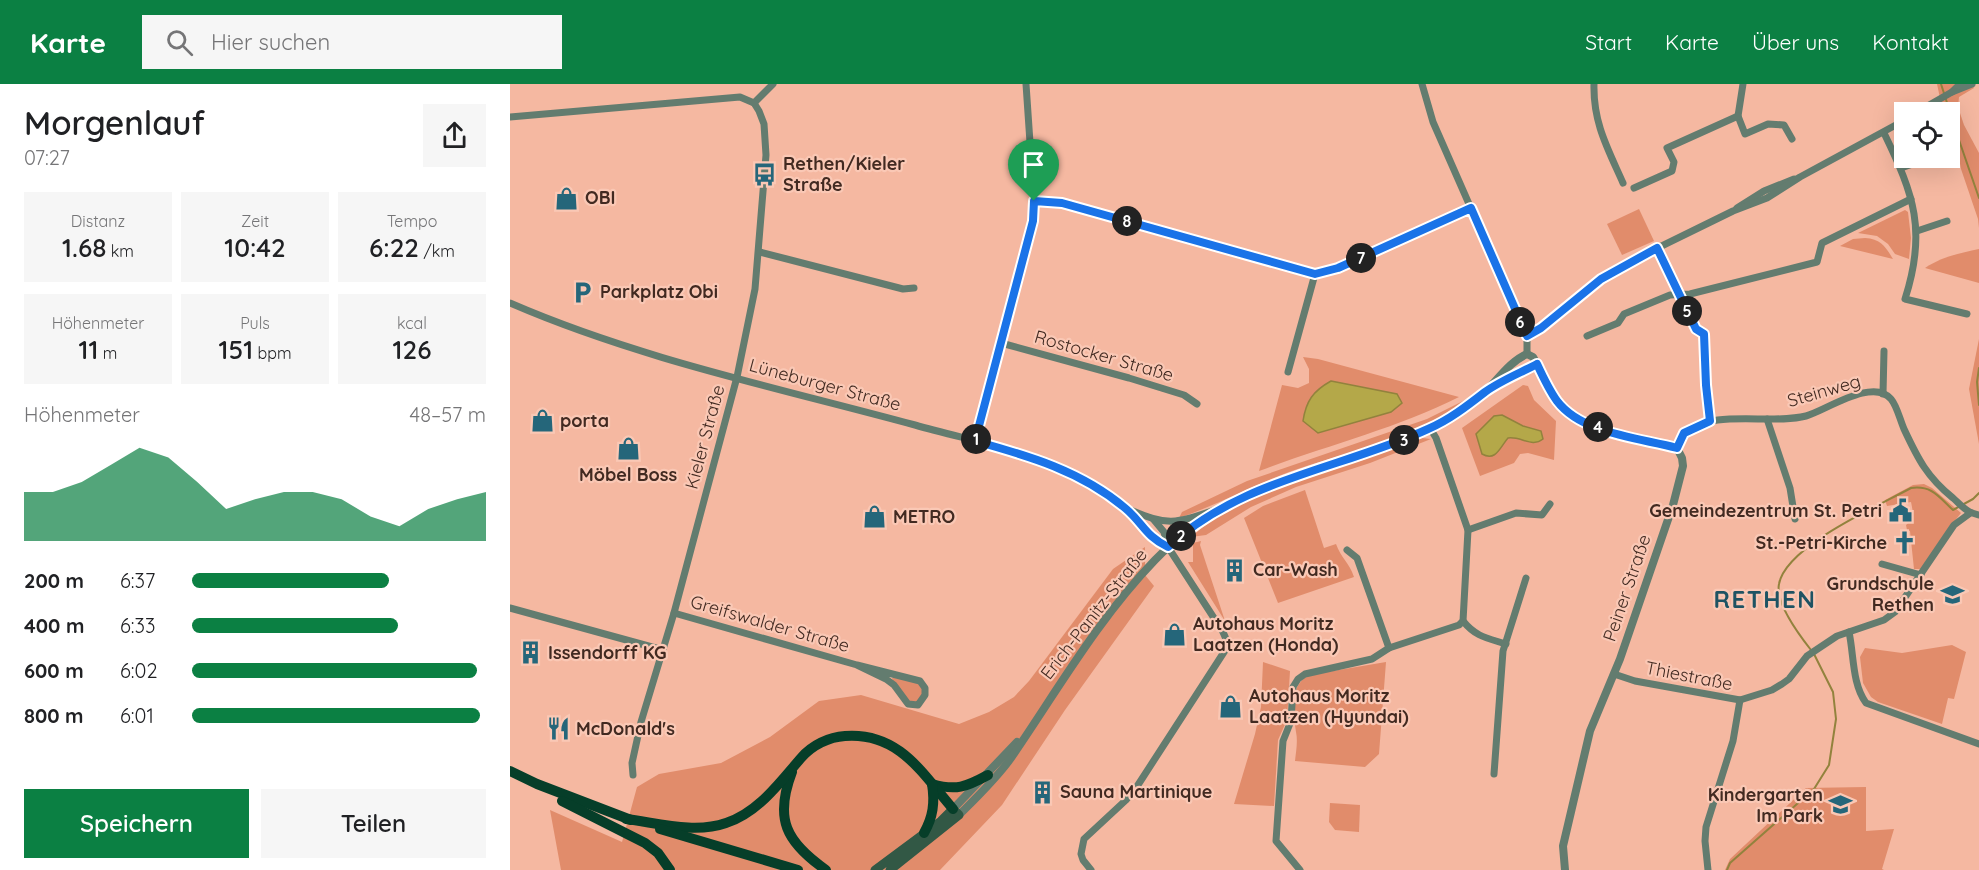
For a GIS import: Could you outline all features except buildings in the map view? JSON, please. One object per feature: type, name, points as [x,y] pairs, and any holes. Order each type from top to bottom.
[{"type":"main road","points":[[626,819],[693,828],[726,823],[740,817],[758,804],[803,755],[828,739],[841,736],[871,736],[898,749],[956,812]]},
{"type":"main road","points":[[794,766],[784,801],[788,832],[804,855],[826,870]]},
{"type":"main road","points":[[510,771],[626,819],[798,870]]},
{"type":"main road","points":[[932,784],[957,788],[969,785],[988,774]]},
{"type":"main road","points":[[537,784],[568,804],[645,843],[657,853],[670,870]]},
{"type":"main road","points":[[924,833],[933,810],[932,784]]},
{"type":"main road","name":"Erich-Panitz-Straße","points":[[878,868],[956,812]]},
{"type":"main road","name":"Erich-Panitz-Straße","points":[[891,870],[956,812]]},
{"type":"street","points":[[510,117],[740,97],[754,103],[773,84]]},
{"type":"street","points":[[975,441],[1033,221],[1034,201],[1026,84]]},
{"type":"street","points":[[1422,84],[1433,122],[1527,336],[1527,354],[1533,357],[1559,404],[1578,419],[1622,437],[1677,448]]},
{"type":"street","points":[[1594,84],[1593,104],[1597,123],[1623,183]]},
{"type":"street","points":[[1743,84],[1738,116],[1745,134],[1768,124],[1784,125],[1792,140]]},
{"type":"street","points":[[1952,92],[1960,84]]},
{"type":"street","points":[[1934,102],[1972,84]]},
{"type":"street","name":"Kieler Straße","points":[[633,775],[632,763],[637,739],[674,613],[737,377],[755,289],[760,252],[766,155],[764,124],[754,103]]},
{"type":"street","points":[[1634,188],[1672,171],[1674,162],[1667,148],[1738,116]]},
{"type":"street","points":[[1527,336],[1541,328],[1601,279],[1657,248],[1733,211],[1767,198],[1800,177],[1894,127]]},
{"type":"street","points":[[1884,133],[1894,154]]},
{"type":"street","points":[[1901,168],[1911,199],[1917,231],[1915,263],[1905,299],[1966,315]]},
{"type":"street","points":[[1587,336],[1618,323],[1624,314],[1670,295],[1690,294],[1817,262],[1822,243],[1911,199]]},
{"type":"street","points":[[1034,201],[1062,203],[1315,274],[1338,268],[1471,208]]},
{"type":"street","points":[[1917,231],[1947,221]]},
{"type":"street","points":[[1657,248],[1696,329],[1704,334],[1710,421]]},
{"type":"street","points":[[760,252],[903,289],[914,288]]},
{"type":"street","points":[[1288,372],[1315,274]]},
{"type":"street","name":"Lüneburger Straße","points":[[510,303],[554,322],[624,346],[975,441],[1050,464],[1091,484],[1125,508],[1154,520],[1176,521],[1220,509]]},
{"type":"street","name":"Rostocker Straße","points":[[1001,343],[1140,381],[1184,395],[1197,404]]},
{"type":"street","name":"Steinweg","points":[[1883,393],[1884,351]]},
{"type":"street","name":"Erich-Panitz-Straße","points":[[956,812],[1011,758],[1095,634],[1132,586],[1179,538],[1220,509],[1297,475],[1404,440],[1430,428],[1474,403],[1517,359],[1527,354]]},
{"type":"street","name":"Erich-Panitz-Straße","points":[[1486,391],[1537,364]]},
{"type":"street","name":"Steinweg","points":[[1677,448],[1684,433],[1710,421],[1807,416],[1836,401],[1855,395],[1883,393],[1892,399],[1903,428],[1924,469],[1934,483],[1964,509]]},
{"type":"street","points":[[1767,419],[1790,488],[1795,519]]},
{"type":"street","points":[[1430,428],[1436,438],[1468,530],[1463,621],[1478,636],[1506,644]]},
{"type":"street","name":"Peiner Straße","points":[[1565,870],[1563,846],[1590,731],[1614,674],[1679,486],[1683,458],[1677,448]]},
{"type":"street","points":[[1468,530],[1516,513],[1542,515],[1550,504]]},
{"type":"street","name":"Lüneburger Straße","points":[[1125,508],[1153,540],[1168,547]]},
{"type":"street","points":[[1964,509],[1979,515]]},
{"type":"street","name":"Thiestraße","points":[[1614,674],[1635,681],[1740,700],[1772,690],[1789,679],[1815,649],[1837,636],[1884,620],[1895,612],[1964,509]]},
{"type":"street","points":[[1091,870],[1083,860],[1084,839],[1136,788],[1226,649],[1223,632],[1168,547],[1164,532],[1154,520]]},
{"type":"street","points":[[1347,550],[1357,558],[1389,648]]},
{"type":"street","points":[[1882,564],[1920,575]]},
{"type":"street","points":[[1494,774],[1500,683],[1506,644],[1526,578]]},
{"type":"street","points":[[510,608],[663,650]]},
{"type":"street","name":"Greifswalder Straße","points":[[674,613],[920,681],[926,688],[925,695],[918,705],[908,704],[894,685],[857,665]]},
{"type":"street","points":[[1300,870],[1276,841],[1283,741],[1291,721],[1293,687],[1298,679],[1305,674],[1372,658],[1389,648],[1459,625],[1463,621]]},
{"type":"street","points":[[1849,632],[1860,695],[1866,703],[1979,744]]},
{"type":"street","points":[[1708,870],[1706,827],[1733,741],[1740,700]]},
{"type":"street","name":"Erich-Panitz-Straße","points":[[956,812],[1028,731]]},
{"type":"shaded area","points":[[1937,84],[1972,84],[1974,88],[1959,97],[1958,102],[1941,102]]},
{"type":"shaded area","points":[[1960,113],[1979,153],[1979,228],[1978,219],[1961,169]]},
{"type":"shaded area","points":[[1639,209],[1654,241],[1622,255],[1607,224]]},
{"type":"shaded area","points":[[1905,210],[1908,212],[1911,238],[1909,259],[1895,254],[1888,244],[1877,236],[1858,233]]},
{"type":"shaded area","points":[[1865,238],[1882,244],[1893,259],[1840,246],[1853,239]]},
{"type":"shaded area","points":[[1979,249],[1979,283],[1925,268],[1944,258]]},
{"type":"shaded area","points":[[1979,339],[1979,444],[1969,389]]},
{"type":"shaded area","points":[[1303,357],[1459,397],[1410,419],[1259,471],[1282,385],[1298,388],[1309,383],[1309,369]]},
{"type":"shaded area","points":[[1331,381],[1397,394],[1402,403],[1391,412],[1318,433],[1303,421],[1304,414],[1311,397]]},
{"type":"shaded area","points":[[1523,385],[1528,386],[1534,400],[1556,421],[1554,460],[1528,453],[1520,454],[1514,463],[1480,476],[1462,428]]},
{"type":"shaded area","points":[[1469,398],[1457,409],[1413,431],[1289,472],[1179,518],[1182,512],[1247,481],[1427,419]]},
{"type":"shaded area","points":[[1502,415],[1523,426],[1541,431],[1543,439],[1531,442],[1508,438],[1494,455],[1482,454],[1476,434],[1494,416]]},
{"type":"shaded area","points":[[1422,438],[1431,439],[1370,463],[1296,487],[1251,507],[1206,535],[1191,537],[1216,518],[1271,489]]},
{"type":"shaded area","points":[[1924,484],[1961,513],[1921,569],[1914,569],[1910,531],[1907,530],[1906,525],[1912,517],[1911,502],[1887,506],[1885,500],[1913,485]]},
{"type":"shaded area","points":[[1305,490],[1324,548],[1336,544],[1354,577],[1278,603],[1244,518],[1263,506]]},
{"type":"shaded area","points":[[1201,541],[1200,545],[1225,621],[1188,562],[1193,562],[1193,543]]},
{"type":"shaded area","points":[[1145,547],[1145,575],[1154,586],[1065,710],[1002,805],[940,870],[561,870],[550,810],[622,842],[637,787],[659,774],[721,763],[770,737],[819,701],[861,695],[959,724],[989,712],[1014,697],[1029,681],[1113,569]]},
{"type":"shaded area","points":[[1952,645],[1966,652],[1954,699],[1948,698],[1942,724],[1878,702],[1871,697],[1863,683],[1860,657],[1865,648],[1902,653]]},
{"type":"shaded area","points":[[1263,662],[1290,671],[1287,720],[1278,740],[1274,806],[1234,804],[1261,707]]},
{"type":"shaded area","points":[[1386,662],[1379,754],[1365,767],[1295,761],[1297,739],[1294,700],[1302,680],[1309,675]]},
{"type":"shaded area","points":[[900,676],[920,681],[925,695],[913,706],[894,685],[892,678]]},
{"type":"shaded area","points":[[1866,787],[1866,831],[1894,829],[1882,869],[1884,870],[1725,870],[1730,859],[1806,788]]},
{"type":"shaded area","points":[[1330,803],[1360,805],[1359,832],[1335,830],[1329,822]]},
{"type":"waterway","points":[[1941,84],[1947,102]]},
{"type":"waterway","points":[[1960,143],[1979,198]]},
{"type":"waterway","points":[[1979,368],[1977,382],[1979,405]]},
{"type":"waterway","points":[[1811,650],[1784,610],[1779,592],[1779,584],[1785,570],[1798,556],[1835,528],[1911,488],[1930,490],[1953,510],[1979,493]]},
{"type":"waterway","points":[[1727,870],[1730,863],[1814,789],[1829,765],[1836,719],[1833,692],[1814,654]]},
{"type":"place","name":"Rethen/Kieler Straße","points":[[765,174]]},
{"type":"place","name":"OBI","points":[[567,198]]},
{"type":"place","name":"Parkplatz Obi","points":[[582,292]]},
{"type":"place","name":"porta","points":[[542,421]]},
{"type":"place","name":"Möbel Boss","points":[[628,449]]},
{"type":"place","name":"Gemeindezentrum St. Petri","points":[[1900,511]]},
{"type":"place","name":"METRO","points":[[875,517]]},
{"type":"place","name":"St.-Petri-Kirche","points":[[1905,543]]},
{"type":"place","name":"Car-Wash","points":[[1235,570]]},
{"type":"place","name":"Grundschule Rethen","points":[[1952,594]]},
{"type":"place","name":"Autohaus Moritz Laatzen (Honda)","points":[[1175,634]]},
{"type":"place","name":"Issendorff KG","points":[[530,653]]},
{"type":"place","name":"Autohaus Moritz Laatzen (Hyundai)","points":[[1231,706]]},
{"type":"place","name":"McDonald's","points":[[558,729]]},
{"type":"place","name":"Sauna Martinique","points":[[1042,792]]},
{"type":"place","name":"Kindergarten Im Park","points":[[1841,805]]},
{"type":"district","name":"RETHEN","points":[[1765,600]]},
{"type":"route","points":[[1034,201],[1062,203],[1315,274],[1338,268],[1471,208],[1527,336],[1541,328],[1601,279],[1657,248],[1696,329],[1704,334],[1710,421],[1684,433],[1677,448],[1622,437],[1578,419],[1568,412],[1552,394],[1537,364],[1486,391],[1474,403],[1459,412],[1404,440],[1275,483],[1220,509],[1168,547],[1153,540],[1125,508],[1072,473],[1025,455],[975,441],[1033,221],[1034,201]]}]
